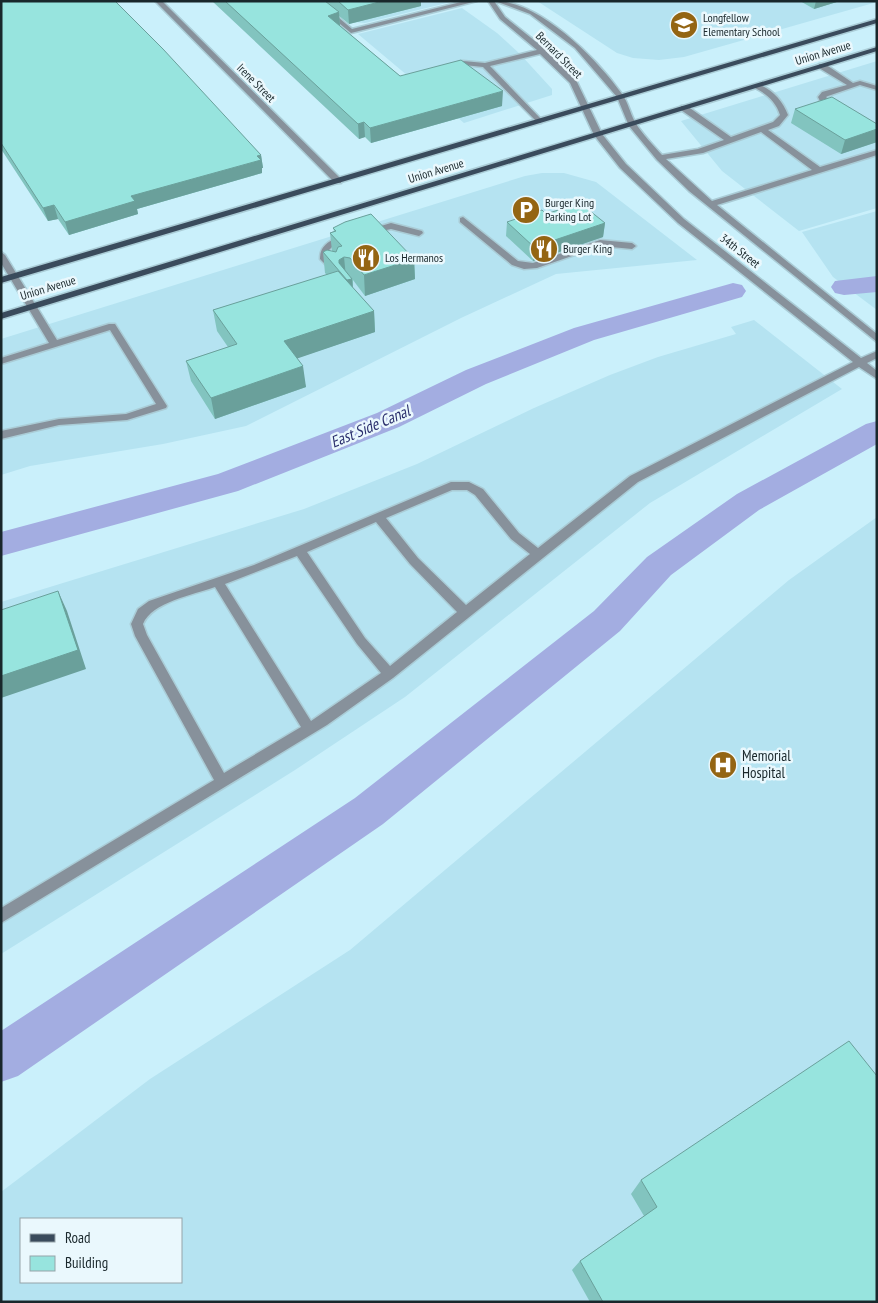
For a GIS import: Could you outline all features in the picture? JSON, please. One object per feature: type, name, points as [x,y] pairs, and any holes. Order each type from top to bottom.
[{"type":"main road","name":"Union Avenue","points":[[1,280],[877,21]]},
{"type":"main road","name":"Union Avenue","points":[[1,316],[877,49]]},
{"type":"street","name":"Irene Street","points":[[158,1],[338,181]]},
{"type":"street","points":[[315,1],[351,31],[474,1]]},
{"type":"street","name":"Bernard Street","points":[[491,1],[502,18],[542,51],[573,82],[598,135]]},
{"type":"street","name":"Bernard Street","points":[[498,1],[532,14],[577,47],[620,96]]},
{"type":"street","points":[[446,68],[463,63],[485,65],[542,51]]},
{"type":"street","points":[[485,65],[538,121]]},
{"type":"street","points":[[822,66],[852,85]]},
{"type":"street","points":[[840,112],[824,101],[822,97],[825,94],[860,83],[877,88]]},
{"type":"street","points":[[660,158],[700,150],[776,124],[784,115],[782,108],[776,100],[758,86]]},
{"type":"street","name":"34th Street","points":[[620,96],[632,124],[660,158],[710,204],[877,339]]},
{"type":"street","points":[[684,108],[730,140]]},
{"type":"street","points":[[762,129],[818,170]]},
{"type":"street","name":"34th Street","points":[[598,135],[623,166],[681,221],[877,376]]},
{"type":"street","points":[[710,204],[877,152]]},
{"type":"street","points":[[463,220],[514,263],[524,266],[534,266],[600,243],[632,246]]},
{"type":"street","points":[[335,269],[324,259],[324,250],[330,244],[384,227],[399,227],[419,232]]},
{"type":"street","points":[[1,255],[55,344]]},
{"type":"street","points":[[1,361],[112,326],[162,406],[127,417],[59,422],[1,435]]},
{"type":"street","points":[[1,916],[309,729],[389,674],[634,479],[877,354]]},
{"type":"street","points":[[222,782],[164,681],[141,636],[137,624],[142,612],[153,604],[258,568],[451,486],[469,486],[479,492],[514,536],[538,554]]},
{"type":"street","points":[[378,517],[414,561],[465,612]]},
{"type":"street","points":[[299,550],[361,641],[389,674]]},
{"type":"street","points":[[217,581],[309,729]]},
{"type":"shaded area","points":[[328,1],[455,1],[365,23],[353,22]]},
{"type":"shaded area","name":"Longfellow Elementary School","points":[[537,1],[877,2],[684,57],[659,60],[633,58],[617,53]]},
{"type":"shaded area","points":[[462,8],[497,33],[520,54],[552,89],[552,95],[464,123],[358,34]]},
{"type":"shaded area","points":[[877,61],[877,208],[799,231],[722,171],[681,121]]},
{"type":"shaded area","points":[[542,173],[564,173],[596,182],[697,260],[556,274],[461,318],[246,426],[163,444],[30,466],[1,475],[1,339],[525,176]]},
{"type":"shaded area","points":[[877,211],[877,310],[833,277],[802,232]]},
{"type":"shaded area","points":[[754,320],[842,389],[650,503],[405,697],[295,770],[1,954],[1,602],[304,509],[417,464],[534,408],[610,375],[658,357],[736,334],[731,327]]},
{"type":"shaded area","name":"Memorial Hospital","points":[[877,517],[877,1302],[1,1302],[1,1192],[150,1079],[350,950],[789,580]]},
{"type":"building","points":[[1,1],[115,1],[163,49],[261,155],[257,156],[261,160],[131,196],[135,201],[65,222],[54,205],[43,208],[1,143]]},
{"type":"building","points":[[225,1],[325,1],[339,12],[328,16],[400,76],[461,60],[503,91],[370,128],[364,122],[358,124]]},
{"type":"building","points":[[338,1],[383,1],[348,10]]},
{"type":"building","points":[[832,97],[877,124],[877,129],[845,140],[795,109]]},
{"type":"building","points":[[580,203],[605,223],[534,247],[507,222],[542,210],[546,214]]},
{"type":"building","points":[[371,214],[414,259],[364,275],[350,258],[344,257],[339,260],[339,263],[352,279],[347,280],[323,252],[327,250],[336,252],[338,247],[342,246],[330,233],[336,231],[333,228]]},
{"type":"building","points":[[338,271],[374,311],[284,341],[303,366],[211,398],[186,361],[237,344],[213,310]]},
{"type":"building","points":[[58,591],[78,650],[1,676],[1,610]]},
{"type":"building","points":[[849,1041],[877,1076],[877,1302],[603,1302],[580,1261],[657,1207],[641,1180]]},
{"type":"waterway","name":"East Side Canal","points":[[844,287],[877,284]]},
{"type":"waterway","name":"East Side Canal","points":[[1,544],[227,483],[388,420],[476,377],[584,334],[733,291]]},
{"type":"waterway","points":[[1,1059],[369,811],[607,621],[659,566],[748,502],[877,431]]},
{"type":"place","name":"Longfellow Elementary School","points":[[684,25]]},
{"type":"place","name":"Burger King Parking Lot","points":[[526,210]]},
{"type":"place","name":"Burger King","points":[[544,249]]},
{"type":"place","name":"Los Hermanos","points":[[366,258]]},
{"type":"place","name":"Memorial Hospital","points":[[723,765]]}]
